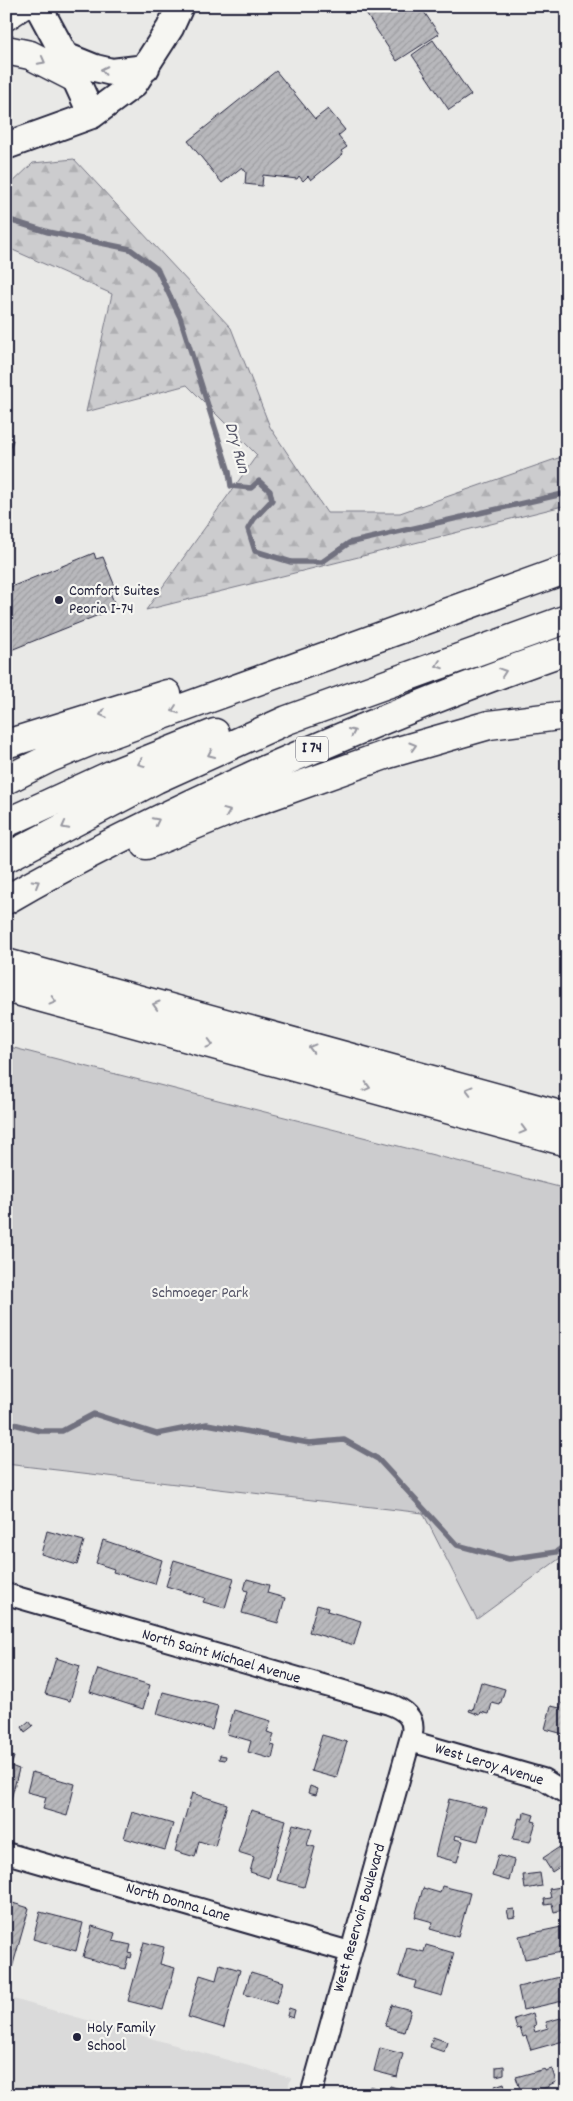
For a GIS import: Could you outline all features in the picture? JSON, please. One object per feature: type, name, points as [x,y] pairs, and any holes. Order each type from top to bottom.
[{"type":"highway","points":[[6,16],[21,6]]},
{"type":"highway","points":[[6,50],[70,67]]},
{"type":"highway","points":[[6,744],[396,619],[567,568]]},
{"type":"highway","points":[[6,780],[50,758],[94,740],[567,568]]},
{"type":"highway","name":"I 74","points":[[6,858],[149,783],[287,720],[567,619]]},
{"type":"highway","name":"I 74","points":[[6,900],[65,866],[172,813],[360,728],[470,684],[567,650]]},
{"type":"highway","points":[[65,866],[122,855],[234,809],[388,754],[464,731],[515,721],[567,715]]},
{"type":"highway","points":[[6,823],[115,773],[223,730],[287,720]]},
{"type":"highway","points":[[6,963],[567,1117]]},
{"type":"highway","points":[[6,988],[567,1142]]},
{"type":"street","points":[[38,6],[70,67],[92,115]]},
{"type":"street","points":[[6,146],[92,115],[134,84],[170,28],[180,6]]},
{"type":"street","points":[[70,67],[95,68],[112,72],[146,68]]},
{"type":"street","name":"North Saint Michael Avenue","points":[[6,1594],[394,1706],[403,1710],[411,1719],[413,1727],[410,1741]]},
{"type":"street","name":"West Leroy Avenue","points":[[410,1741],[543,1779],[567,1794]]},
{"type":"street","name":"West Reservoir Boulevard","points":[[311,2095],[410,1741]]},
{"type":"street","name":"North Donna Lane","points":[[6,1852],[350,1952]]},
{"type":"shaded area","name":"Holy Family School","points":[[6,1997],[291,2078],[286,2095],[6,2095]]},
{"type":"green space","points":[[74,159],[231,328],[270,427],[327,513],[400,513],[567,455],[567,505],[146,610],[257,455],[187,385],[86,412],[112,294],[6,247],[6,189],[33,163]]},
{"type":"green space","name":"Schmoeger Park","points":[[6,1046],[567,1189],[567,1553],[477,1619],[423,1513],[6,1464]]},
{"type":"building","points":[[361,6],[420,6],[439,34],[397,61]]},
{"type":"building","points":[[433,40],[471,95],[449,110],[412,55]]},
{"type":"building","points":[[276,71],[315,119],[328,109],[345,130],[338,136],[347,147],[341,151],[343,154],[311,180],[308,176],[303,181],[299,176],[297,179],[263,175],[262,186],[245,184],[246,172],[242,167],[222,183],[188,141]]},
{"type":"building","points":[[6,415],[10,416],[6,430]]},
{"type":"building","points":[[6,439],[13,440],[8,457],[6,456]]},
{"type":"building","name":"Comfort Suites Peoria I-74","points":[[94,553],[96,559],[103,557],[116,589],[110,592],[116,608],[6,652],[6,589]]},
{"type":"building","points":[[47,1531],[84,1541],[77,1565],[41,1554]]},
{"type":"building","points":[[103,1540],[162,1560],[155,1584],[113,1572],[114,1569],[96,1563]]},
{"type":"building","points":[[174,1560],[234,1578],[225,1608],[203,1602],[205,1598],[166,1586]]},
{"type":"building","points":[[247,1579],[269,1585],[267,1593],[285,1598],[278,1623],[242,1613],[248,1591],[244,1590]]},
{"type":"building","points":[[317,1605],[328,1608],[327,1611],[361,1621],[354,1645],[309,1632]]},
{"type":"building","points":[[56,1658],[80,1666],[70,1701],[45,1694]]},
{"type":"building","points":[[98,1669],[150,1685],[143,1709],[90,1692]]},
{"type":"building","points":[[481,1682],[505,1689],[500,1705],[492,1703],[489,1714],[481,1712],[480,1715],[469,1711],[470,1709],[473,1710]]},
{"type":"building","points":[[163,1692],[218,1706],[212,1730],[157,1714]]},
{"type":"building","points":[[562,1703],[567,1704],[567,1735],[545,1729],[551,1706],[560,1708]]},
{"type":"building","points":[[234,1710],[271,1721],[267,1732],[274,1734],[271,1745],[275,1746],[272,1759],[248,1752],[251,1741],[227,1734]]},
{"type":"building","points":[[29,1721],[33,1726],[25,1732],[22,1727]]},
{"type":"building","points":[[322,1735],[347,1742],[336,1778],[311,1771]]},
{"type":"building","points":[[6,1755],[14,1757],[11,1766],[19,1769],[10,1803],[6,1802]]},
{"type":"building","points":[[220,1755],[226,1756],[225,1760],[219,1759]]},
{"type":"building","points":[[32,1772],[75,1784],[67,1816],[43,1809],[46,1797],[27,1792]]},
{"type":"building","points":[[310,1786],[318,1789],[316,1795],[308,1793]]},
{"type":"building","points":[[192,1793],[227,1804],[215,1846],[199,1841],[195,1857],[175,1851]]},
{"type":"building","points":[[449,1799],[487,1808],[478,1841],[455,1835],[454,1839],[463,1841],[457,1862],[435,1856]]},
{"type":"building","points":[[251,1810],[286,1820],[269,1878],[250,1872],[254,1857],[238,1852]]},
{"type":"building","points":[[132,1812],[173,1824],[165,1850],[124,1838]]},
{"type":"building","points":[[524,1812],[534,1815],[532,1821],[536,1822],[530,1842],[513,1839],[519,1818],[523,1819]]},
{"type":"building","points":[[293,1824],[312,1829],[307,1845],[315,1847],[304,1887],[277,1880]]},
{"type":"building","points":[[567,1842],[567,1862],[552,1872],[543,1858]]},
{"type":"building","points":[[498,1855],[514,1860],[509,1881],[492,1876]]},
{"type":"building","points":[[540,1873],[542,1886],[525,1889],[523,1875]]},
{"type":"building","points":[[442,1886],[470,1893],[458,1937],[430,1929],[433,1922],[415,1917],[423,1888],[440,1893]]},
{"type":"building","points":[[567,1886],[567,1909],[554,1912],[552,1904],[545,1905],[544,1899],[551,1898],[549,1889]]},
{"type":"building","points":[[6,1901],[29,1908],[12,1968],[6,1966]]},
{"type":"building","points":[[514,1909],[515,1917],[509,1918],[507,1910]]},
{"type":"building","points":[[40,1912],[83,1923],[76,1951],[33,1939]]},
{"type":"building","points":[[92,1926],[115,1933],[113,1941],[131,1945],[129,1953],[132,1954],[131,1958],[128,1957],[125,1969],[83,1957]]},
{"type":"building","points":[[566,1926],[567,1951],[525,1959],[519,1936]]},
{"type":"building","points":[[144,1942],[164,1947],[160,1964],[175,1968],[163,2010],[128,2001]]},
{"type":"building","points":[[426,1945],[454,1953],[442,1996],[414,1988],[416,1981],[399,1976],[407,1948],[424,1952]]},
{"type":"building","points":[[220,1964],[240,1970],[224,2028],[188,2017],[200,1975],[216,1980]]},
{"type":"building","points":[[251,1972],[283,1982],[276,2004],[244,1994]]},
{"type":"building","points":[[564,1976],[567,2000],[523,2010],[518,1987]]},
{"type":"building","points":[[392,2005],[411,2010],[404,2032],[385,2026]]},
{"type":"building","points":[[289,2008],[295,2010],[293,2018],[287,2016]]},
{"type":"building","points":[[533,2013],[536,2025],[533,2026],[535,2032],[548,2028],[546,2022],[561,2018],[567,2029],[567,2040],[531,2050],[526,2036],[523,2037],[520,2028],[517,2029],[514,2019]]},
{"type":"building","points":[[433,2037],[447,2042],[444,2052],[430,2047]]},
{"type":"building","points":[[380,2048],[403,2054],[397,2077],[374,2071]]},
{"type":"building","points":[[504,2066],[504,2074],[496,2076],[496,2067]]},
{"type":"building","points":[[545,2069],[545,2071],[552,2069],[556,2082],[549,2085],[549,2087],[522,2095],[516,2077]]},
{"type":"building","points":[[504,2083],[507,2095],[497,2095],[495,2086]]},
{"type":"building","points":[[370,2086],[388,2091],[390,2086],[420,2095],[368,2095]]},
{"type":"waterway","name":"Dry Run","points":[[6,219],[48,232],[130,249],[157,269],[180,317],[229,472],[231,486],[251,488],[259,481],[270,491],[272,500],[254,519],[248,529],[255,551],[291,562],[322,562],[349,543],[567,493]]},
{"type":"waterway","points":[[6,1422],[41,1431],[62,1431],[94,1414],[157,1434],[207,1424],[309,1443],[344,1440],[378,1459],[457,1545],[509,1559],[556,1552],[567,1544]]},
{"type":"place","name":"Comfort Suites Peoria I-74","points":[[59,600]]},
{"type":"place","name":"Holy Family School","points":[[77,2037]]}]
